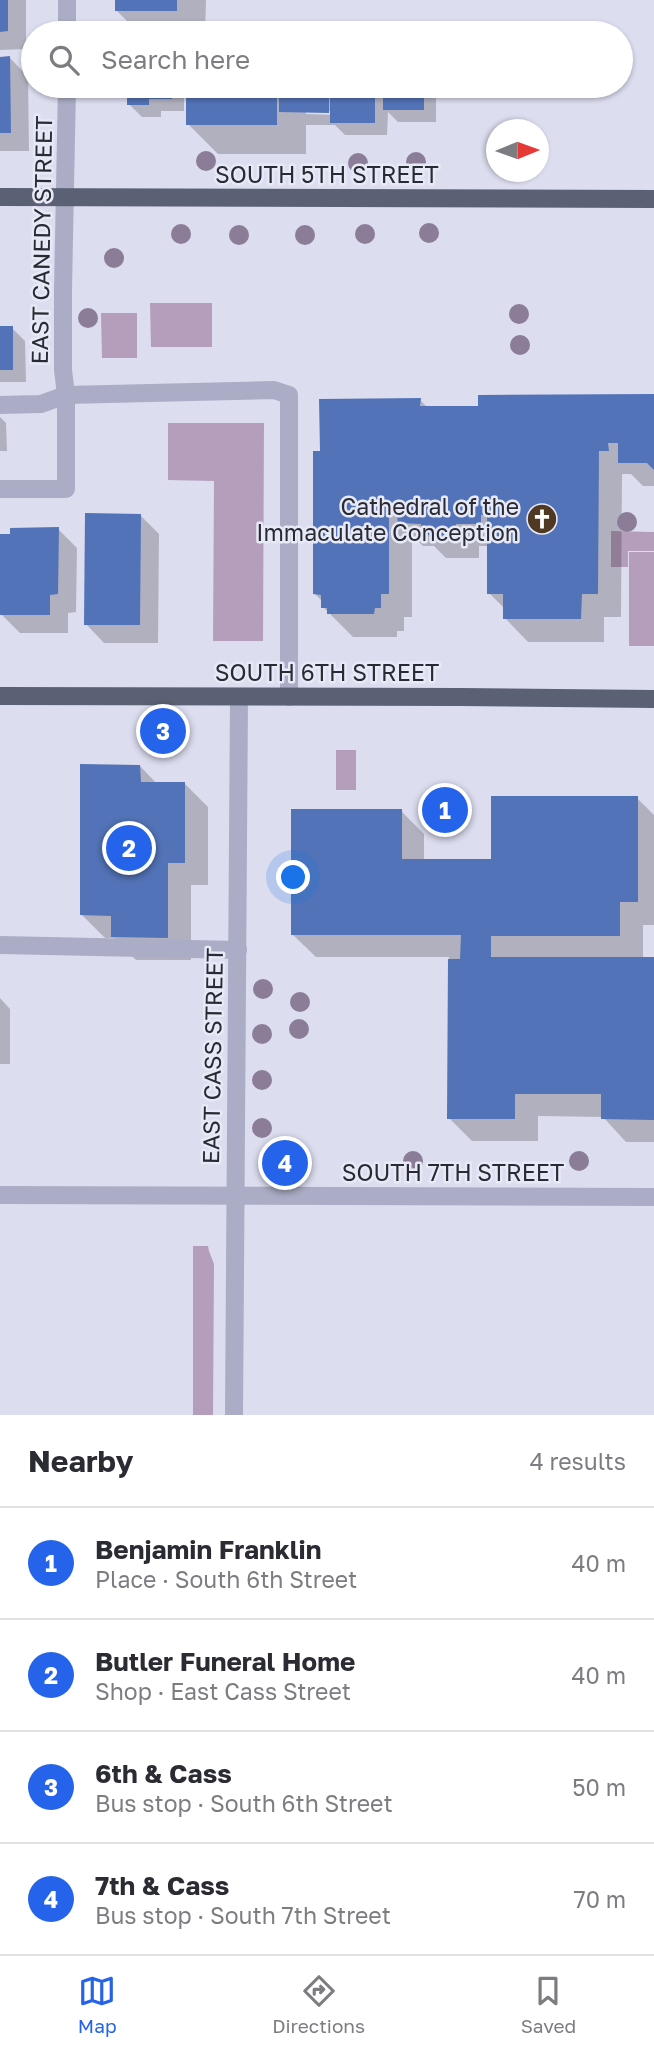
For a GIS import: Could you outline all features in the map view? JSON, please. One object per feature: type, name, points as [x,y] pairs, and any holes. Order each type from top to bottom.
[{"type":"main road","name":"SOUTH 5TH STREET","points":[[0,197],[654,199]]},
{"type":"main road","name":"SOUTH 6TH STREET","points":[[0,696],[654,699]]},
{"type":"street","points":[[67,0],[67,21]]},
{"type":"street","name":"EAST CANEDY STREET","points":[[0,489],[66,489],[66,395],[63,370],[67,98]]},
{"type":"street","points":[[0,405],[41,404],[66,395],[274,390],[289,395],[289,696]]},
{"type":"street","name":"EAST CASS STREET","points":[[234,1415],[239,697]]},
{"type":"street","points":[[0,945],[238,950]]},
{"type":"street","name":"SOUTH 7TH STREET","points":[[0,1195],[654,1197]]},
{"type":"shaded area","points":[[150,303],[212,303],[212,347],[151,347]]},
{"type":"shaded area","points":[[101,313],[137,313],[137,358],[102,358]]},
{"type":"shaded area","points":[[168,423],[264,423],[263,641],[213,641],[214,481],[168,480]]},
{"type":"shaded area","points":[[611,531],[654,532],[654,551],[628,551],[628,567],[611,567]]},
{"type":"shaded area","points":[[629,552],[654,552],[654,646],[629,646]]},
{"type":"shaded area","points":[[336,750],[356,750],[356,790],[336,790]]},
{"type":"shaded area","points":[[193,1246],[208,1246],[214,1264],[213,1415],[193,1415]]},
{"type":"building","points":[[0,0],[8,0],[8,31],[0,32]]},
{"type":"building","points":[[115,0],[177,0],[177,11],[115,11]]},
{"type":"building","points":[[10,56],[11,133],[0,133],[0,57]]},
{"type":"building","points":[[127,98],[172,98],[149,99],[149,105],[127,105]]},
{"type":"building","points":[[186,98],[277,98],[277,125],[186,125]]},
{"type":"building","points":[[279,98],[329,98],[329,113],[279,112]]},
{"type":"building","points":[[330,98],[375,98],[375,123],[330,123]]},
{"type":"building","points":[[383,98],[424,98],[424,110],[383,110]]},
{"type":"building","points":[[0,326],[13,326],[13,370],[0,370]]},
{"type":"building","points":[[654,394],[654,470],[647,463],[618,463],[618,443],[608,443],[609,451],[599,451],[598,594],[582,594],[581,619],[503,619],[503,594],[487,594],[487,515],[481,515],[481,524],[456,524],[456,536],[421,535],[421,524],[398,523],[397,515],[389,515],[389,594],[381,594],[381,608],[375,608],[374,614],[327,614],[327,608],[321,608],[321,595],[313,594],[313,451],[320,451],[319,399],[421,398],[420,406],[478,406],[478,395]]},
{"type":"building","points":[[85,513],[141,514],[140,625],[84,625]]},
{"type":"building","points":[[59,527],[58,594],[50,595],[50,615],[0,615],[0,534],[10,534],[10,528]]},
{"type":"building","points":[[80,764],[140,765],[141,782],[185,782],[185,863],[168,863],[168,938],[111,937],[111,916],[80,915]]},
{"type":"building","points":[[491,796],[638,796],[638,902],[620,902],[620,936],[491,936],[491,957],[654,957],[654,1120],[601,1119],[601,1094],[515,1094],[515,1119],[447,1119],[448,959],[460,959],[461,935],[291,935],[291,809],[402,809],[402,859],[491,859]]},
{"type":"place","name":"Cathedral of the Immaculate Conception","points":[[542,519]]},
{"type":"place","name":"6th & Cass","points":[[163,731]]},
{"type":"place","name":"Benjamin Franklin","points":[[445,810]]},
{"type":"place","name":"Butler Funeral Home","points":[[129,848]]},
{"type":"place","name":"7th & Cass","points":[[285,1163]]}]
